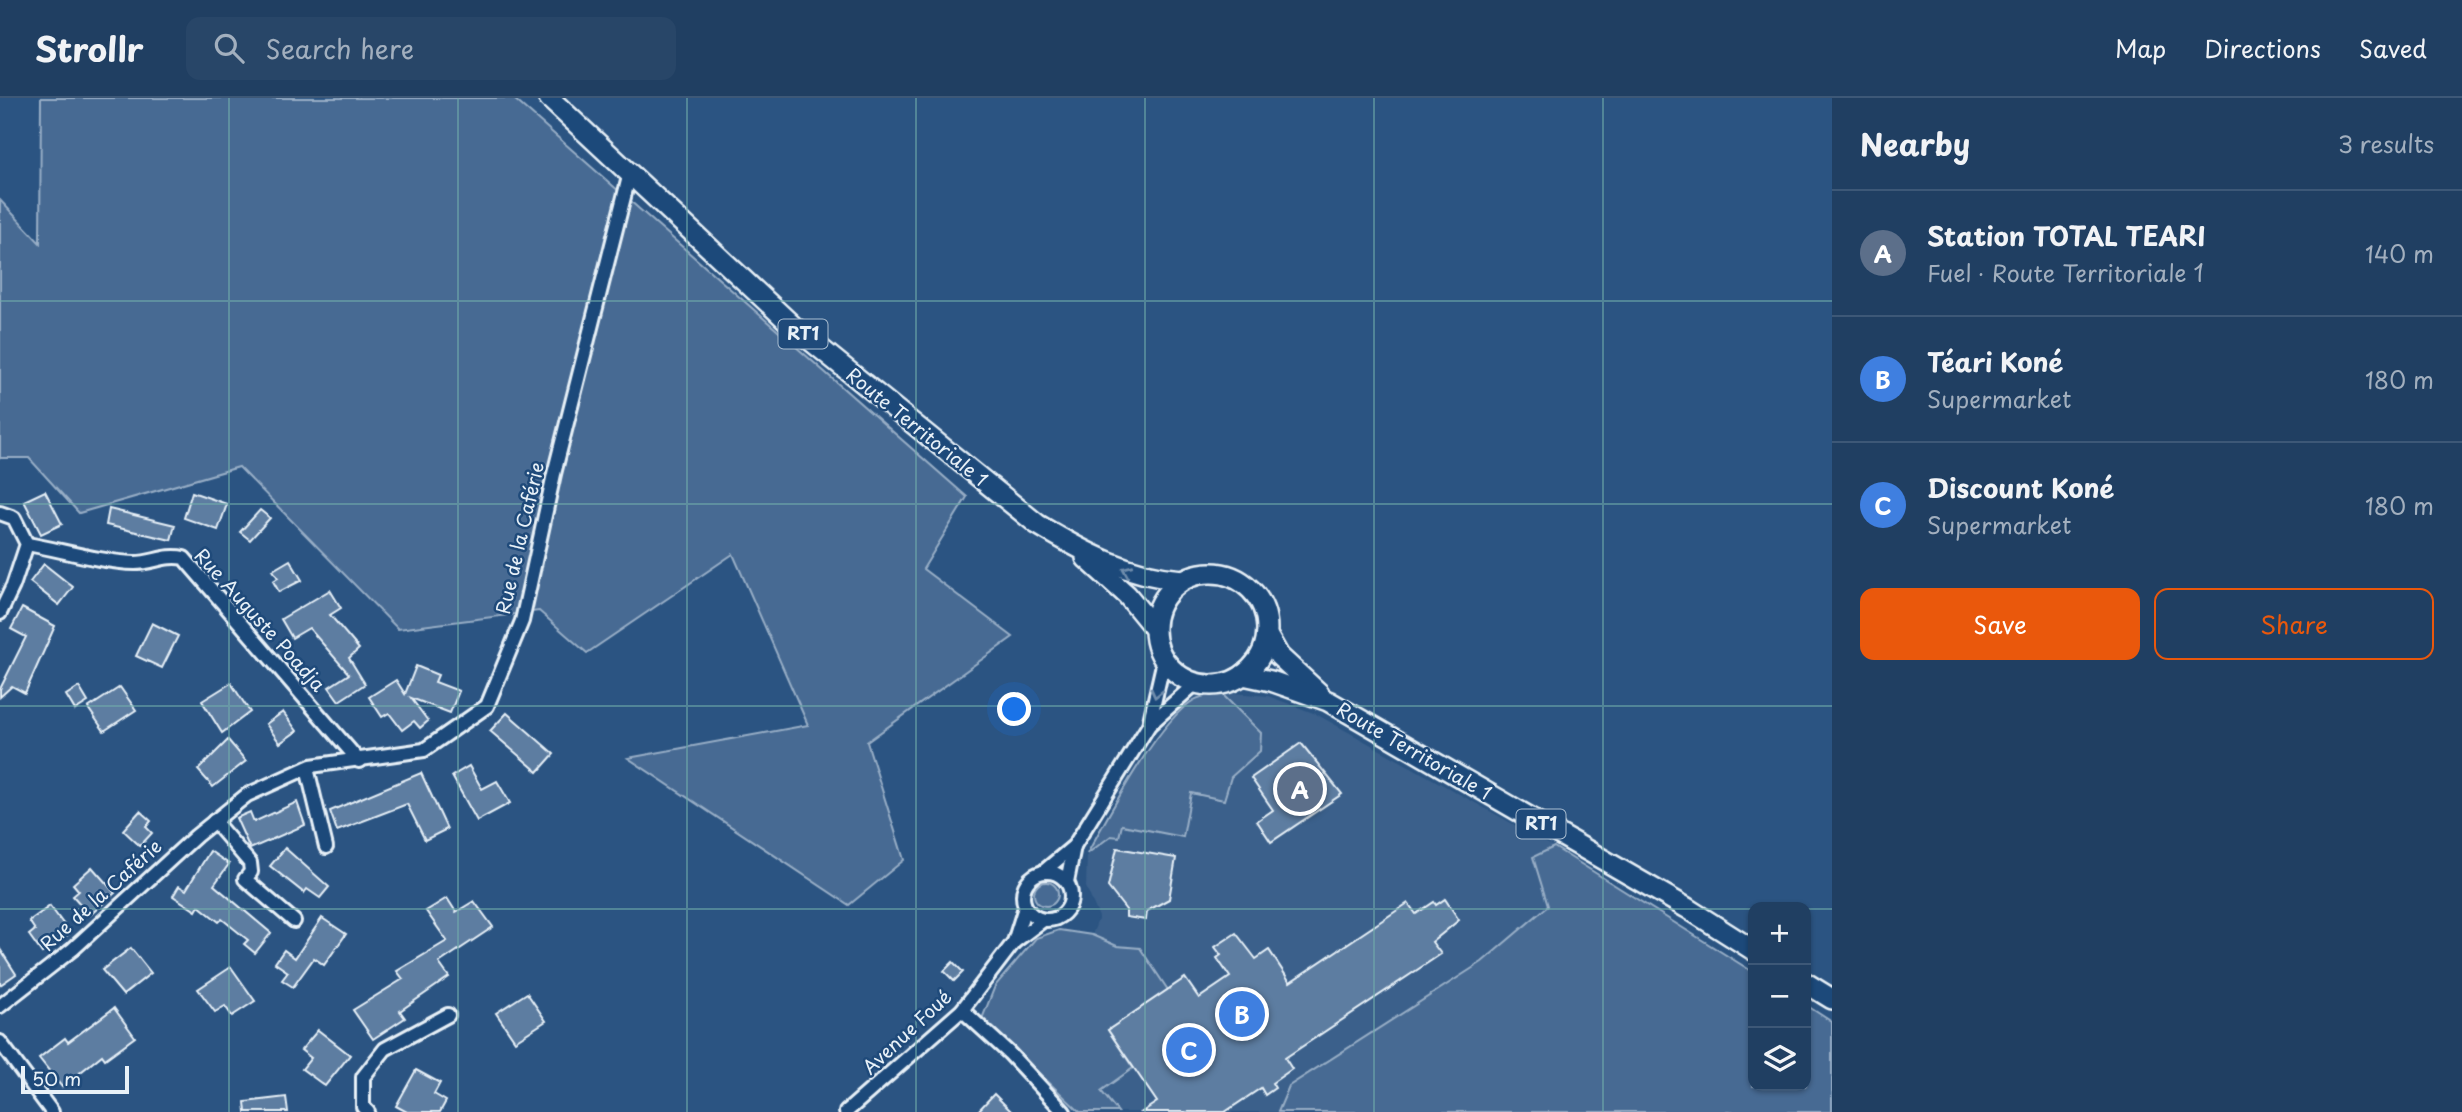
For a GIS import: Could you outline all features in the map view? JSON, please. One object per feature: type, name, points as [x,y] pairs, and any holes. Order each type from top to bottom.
[{"type":"main road","name":"Route Territoriale 1","points":[[549,98],[794,327],[1037,523],[1075,547],[1138,574],[1183,580]]},
{"type":"main road","name":"Route Territoriale 1","points":[[1075,547],[1127,595],[1154,628]]},
{"type":"main road","points":[[1213,573],[1242,582],[1261,602],[1267,635],[1263,650],[1243,675],[1219,684],[1196,683],[1173,671],[1164,660],[1157,645],[1154,628],[1162,600],[1183,580],[1213,573]]},
{"type":"main road","name":"Route Territoriale 1","points":[[1267,635],[1279,656],[1328,701],[1687,908],[1748,947]]},
{"type":"main road","name":"Route Territoriale 1","points":[[1243,675],[1328,701]]},
{"type":"main road","points":[[1811,986],[1832,999]]},
{"type":"street","name":"Rue de la Caférie","points":[[0,1006],[73,949],[214,821],[247,795],[307,768],[424,750],[487,706],[522,621],[554,474],[630,173]]},
{"type":"street","points":[[0,513],[14,517],[27,544],[13,586],[0,613]]},
{"type":"street","name":"Rue Auguste Poadja","points":[[27,544],[122,562],[138,563],[171,555],[184,558],[359,761]]},
{"type":"street","points":[[1149,726],[1164,660]]},
{"type":"street","points":[[1074,846],[1067,882],[1071,899],[1066,911],[1055,919],[1042,920],[1025,907],[1025,885],[1034,875],[1043,872],[1074,846],[1149,726],[1196,683]]},
{"type":"street","points":[[307,768],[327,847]]},
{"type":"street","points":[[214,821],[250,863],[251,872],[245,879],[294,920]]},
{"type":"street","points":[[1043,872],[1056,874],[1067,882]]},
{"type":"street","name":"Avenue Foué","points":[[1014,942],[1025,907]]},
{"type":"street","name":"Avenue Foué","points":[[846,1112],[962,1010],[1014,942],[1042,920]]},
{"type":"street","points":[[962,1010],[1009,1053],[1064,1112]]},
{"type":"street","points":[[368,1112],[363,1107],[363,1077],[385,1049],[448,1015]]},
{"type":"street","points":[[0,1042],[52,1112]]},
{"type":"shaded area","points":[[41,98],[513,98],[967,497],[923,569],[1013,637],[867,742],[904,860],[849,905],[628,758],[808,725],[733,554],[587,653],[539,611],[398,629],[239,467],[79,513],[29,458],[0,458],[0,200],[40,243]]},
{"type":"shaded area","points":[[1220,692],[1268,696],[1316,714],[1554,847],[1533,857],[1556,932],[1296,1112],[1080,1112],[982,1019],[995,986],[1036,938],[1059,930],[1092,935],[1099,917],[1086,887],[1087,854],[1122,789],[1170,722],[1194,699]]},
{"type":"shaded area","points":[[1220,692],[1261,733],[1260,751],[1231,777],[1224,800],[1191,793],[1183,837],[1122,825],[1119,837],[1111,836],[1087,854],[1135,771],[1165,728],[1194,700]]},
{"type":"shaded area","points":[[1554,847],[1748,969],[1748,1091],[1811,1091],[1811,1008],[1832,1022],[1832,1112],[1278,1112],[1289,1086],[1482,962],[1548,906],[1533,857]]},
{"type":"shaded area","points":[[1046,882],[1057,889],[1058,894],[1051,905],[1046,906],[1035,899],[1034,894],[1041,883]]},
{"type":"shaded area","points":[[1059,930],[1092,935],[1117,946],[1140,948],[1168,990],[1108,1030],[1133,1068],[1101,1091],[1118,1112],[1080,1112],[982,1019],[995,986],[1036,938]]},
{"type":"building","points":[[45,491],[62,524],[41,534],[24,501]]},
{"type":"building","points":[[192,492],[227,504],[218,530],[184,518]]},
{"type":"building","points":[[109,509],[175,525],[171,540],[106,525]]},
{"type":"building","points":[[260,510],[270,518],[250,540],[240,532]]},
{"type":"building","points":[[290,560],[302,580],[279,592],[273,581],[278,578],[273,570]]},
{"type":"building","points":[[44,564],[73,587],[59,605],[30,582]]},
{"type":"building","points":[[330,590],[341,608],[330,615],[359,649],[349,658],[365,684],[339,701],[329,687],[349,674],[309,628],[292,638],[281,619]]},
{"type":"building","points":[[22,608],[55,626],[25,693],[12,686],[0,697],[0,689],[26,637],[11,629]]},
{"type":"building","points":[[152,623],[178,636],[162,668],[136,656]]},
{"type":"building","points":[[416,666],[438,675],[435,682],[459,691],[450,713],[411,698],[428,721],[420,728],[414,721],[402,730],[389,713],[382,717],[369,697],[396,680],[405,694]]},
{"type":"building","points":[[231,683],[250,712],[222,733],[202,701]]},
{"type":"building","points":[[79,687],[88,702],[75,710],[66,695]]},
{"type":"building","points":[[120,687],[136,710],[104,731],[88,708]]},
{"type":"building","points":[[283,712],[297,731],[280,743],[266,724]]},
{"type":"building","points":[[507,713],[554,754],[538,772],[490,731]]},
{"type":"building","points":[[228,740],[246,761],[213,787],[198,770]]},
{"type":"building","points":[[1301,743],[1342,794],[1271,842],[1257,821],[1273,810],[1251,778]]},
{"type":"building","points":[[469,766],[482,789],[497,781],[510,803],[477,821],[452,776]]},
{"type":"building","points":[[421,773],[447,829],[425,840],[407,804],[337,831],[330,811]]},
{"type":"building","points":[[297,802],[305,825],[250,849],[236,818],[250,812],[254,822]]},
{"type":"building","points":[[140,811],[151,821],[146,827],[152,833],[140,846],[123,830]]},
{"type":"building","points":[[285,848],[329,887],[320,898],[307,889],[304,893],[270,866]]},
{"type":"building","points":[[1117,848],[1176,858],[1169,899],[1147,911],[1146,920],[1126,917],[1126,910],[1108,887]]},
{"type":"building","points":[[210,851],[229,864],[214,885],[271,933],[255,953],[244,944],[248,940],[222,919],[219,922],[199,906],[196,911],[173,896],[179,886],[186,890]]},
{"type":"building","points":[[92,867],[115,893],[90,915],[73,896],[79,891],[73,884]]},
{"type":"building","points":[[447,898],[456,912],[474,901],[493,927],[439,963],[449,977],[400,1011],[405,1018],[373,1039],[353,1010],[403,979],[397,971],[447,941],[426,911]]},
{"type":"building","points":[[1445,899],[1459,920],[1432,942],[1441,954],[1285,1058],[1292,1069],[1272,1083],[1275,1088],[1265,1095],[1261,1088],[1225,1112],[1142,1112],[1157,1102],[1108,1030],[1185,978],[1199,998],[1230,977],[1217,958],[1221,955],[1215,947],[1236,933],[1256,959],[1269,950],[1290,982],[1408,903],[1416,914],[1434,902],[1436,905]]},
{"type":"building","points":[[50,906],[70,933],[42,953],[29,935],[35,930],[29,921]]},
{"type":"building","points":[[322,918],[346,934],[324,965],[314,958],[293,987],[282,980],[288,972],[275,963],[284,950],[295,958]]},
{"type":"building","points":[[131,948],[151,973],[123,995],[102,970]]},
{"type":"building","points":[[0,949],[16,974],[0,985]]},
{"type":"building","points":[[953,962],[963,972],[954,981],[944,971]]},
{"type":"building","points":[[231,967],[255,1001],[232,1016],[225,1006],[215,1012],[198,989]]},
{"type":"building","points":[[527,993],[546,1021],[515,1041],[496,1013]]},
{"type":"building","points":[[114,1008],[135,1037],[105,1059],[102,1055],[62,1087],[39,1058],[65,1038],[68,1042]]},
{"type":"building","points":[[318,1030],[350,1055],[325,1086],[302,1069],[311,1058],[301,1050]]},
{"type":"building","points":[[416,1070],[440,1083],[434,1094],[446,1101],[440,1112],[407,1112],[396,1106]]},
{"type":"building","points":[[994,1094],[1012,1112],[977,1112]]},
{"type":"building","points":[[286,1097],[288,1112],[246,1112],[245,1102]]},
{"type":"place","name":"Station TOTAL TEARI","points":[[1300,789]]},
{"type":"place","name":"Téari Koné","points":[[1242,1014]]},
{"type":"place","name":"Discount Koné","points":[[1189,1050]]}]
